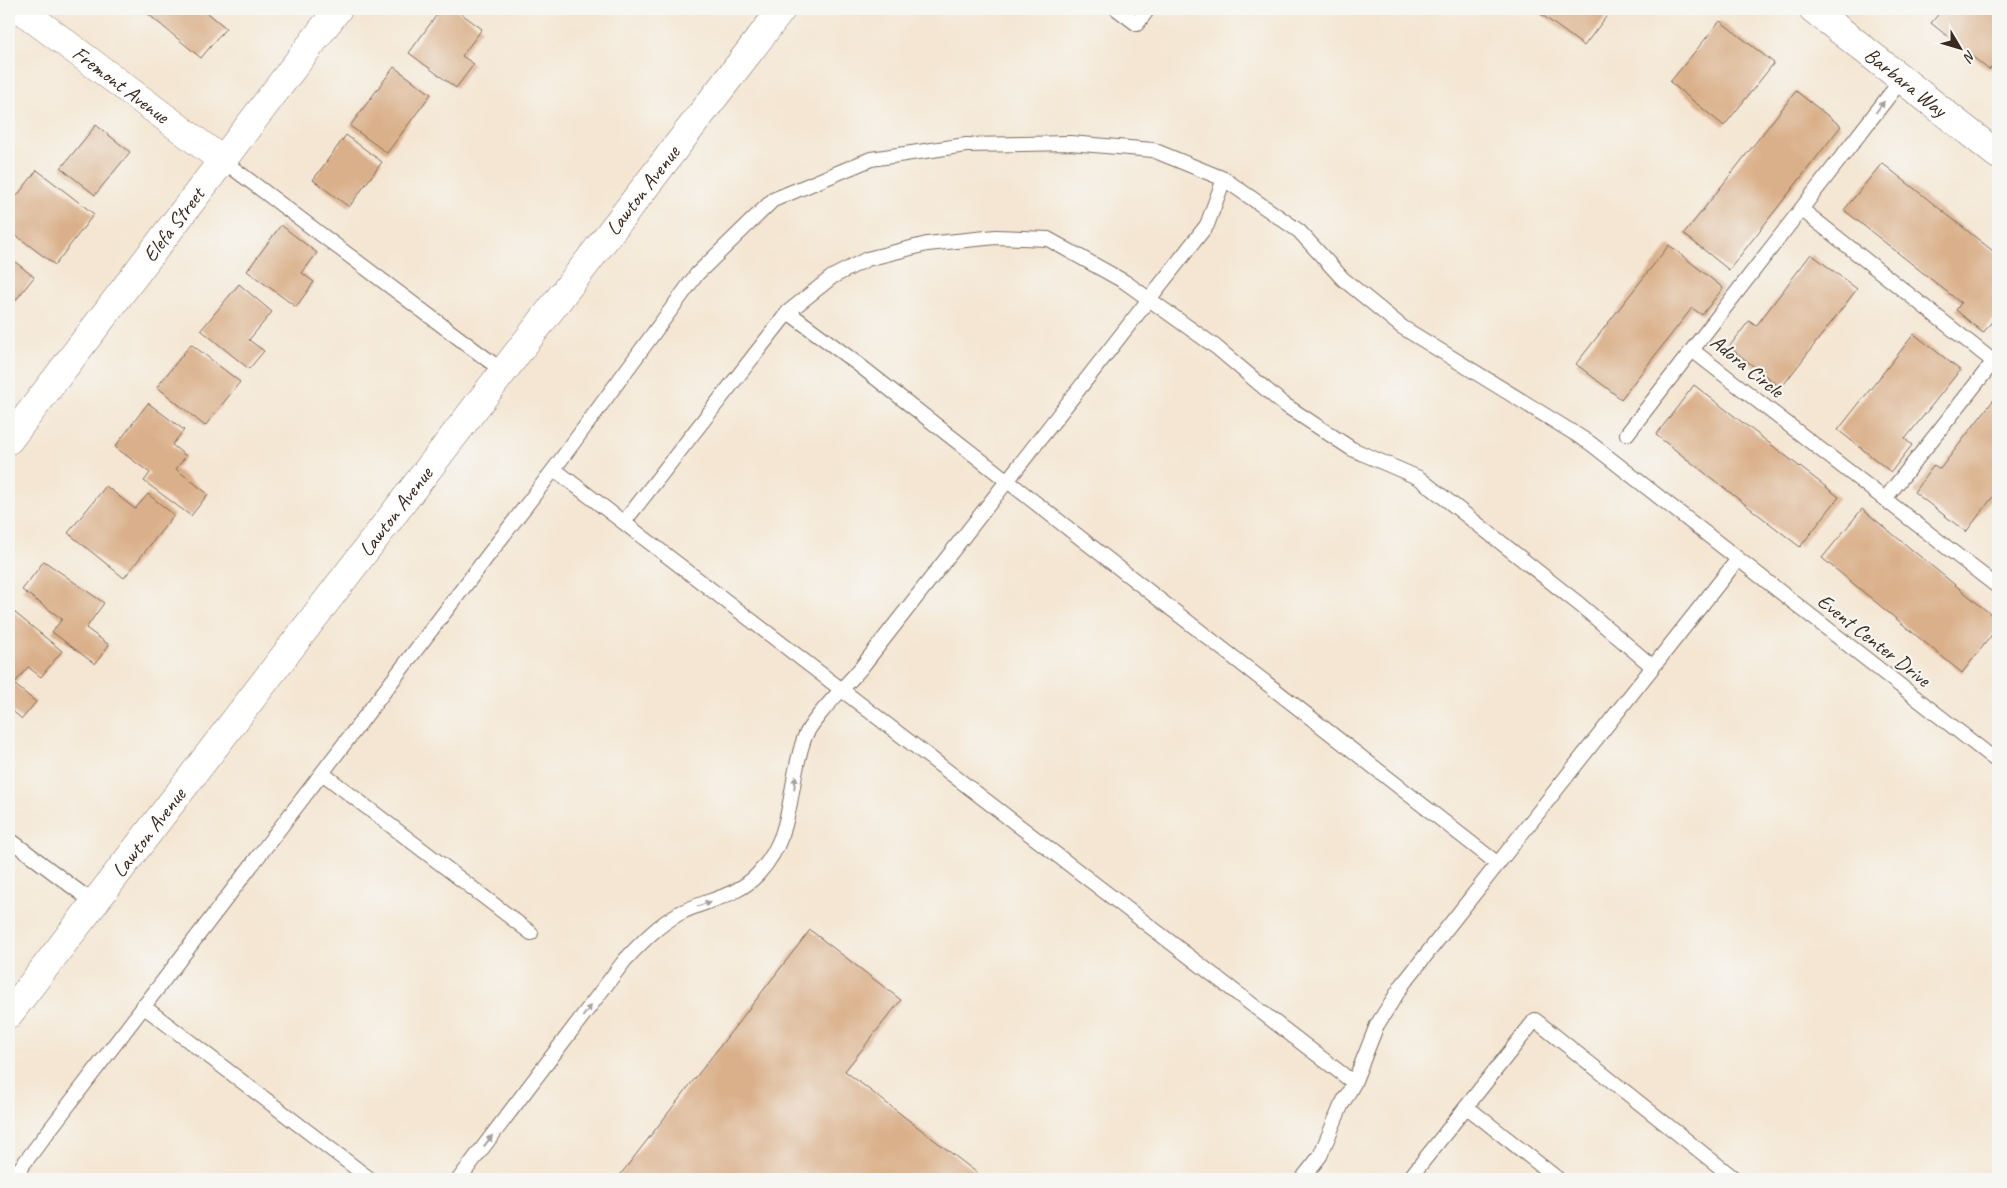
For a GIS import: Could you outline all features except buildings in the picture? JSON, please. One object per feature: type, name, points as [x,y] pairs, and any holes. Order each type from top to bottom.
[{"type":"street","name":"Fremont Avenue","points":[[20,9],[222,160]]},
{"type":"street","name":"Elefa Street","points":[[9,440],[338,9]]},
{"type":"street","name":"Lawton Avenue","points":[[9,1014],[782,9]]},
{"type":"street","name":"Barbara Way","points":[[1812,9],[1998,155]]},
{"type":"lane","points":[[1117,9],[1137,24],[1148,9]]},
{"type":"lane","name":"Adora Circle","points":[[1902,79],[1692,350],[1998,587]]},
{"type":"lane","name":"Event Center Drive","points":[[12,1179],[554,469],[697,274],[772,200],[871,159],[966,145],[1070,143],[1153,150],[1224,179],[1299,231],[1343,279],[1402,327],[1590,443],[1998,762]]},
{"type":"lane","points":[[222,160],[504,372]]},
{"type":"lane","points":[[459,1179],[625,960],[647,937],[662,924],[682,912],[723,898],[757,875],[782,837],[788,818],[804,737],[819,715],[843,690],[1207,225],[1224,179]]},
{"type":"lane","points":[[1801,209],[1996,363],[1885,500]]},
{"type":"lane","points":[[624,522],[788,312],[832,277],[867,259],[927,244],[996,238],[1048,239],[1125,282],[1216,347],[1282,403],[1352,449],[1419,478],[1579,604],[1653,667]]},
{"type":"lane","points":[[788,312],[1498,864]]},
{"type":"lane","points":[[1627,434],[1692,350]]},
{"type":"lane","points":[[554,469],[1354,1083]]},
{"type":"lane","points":[[1302,1179],[1320,1156],[1341,1106],[1354,1083],[1376,1024],[1403,984],[1738,559]]},
{"type":"lane","points":[[322,773],[531,932]]},
{"type":"lane","points":[[9,838],[94,903]]},
{"type":"lane","points":[[143,1006],[370,1179]]},
{"type":"lane","points":[[1409,1179],[1534,1020],[1735,1179]]},
{"type":"lane","points":[[1467,1106],[1558,1179]]}]
